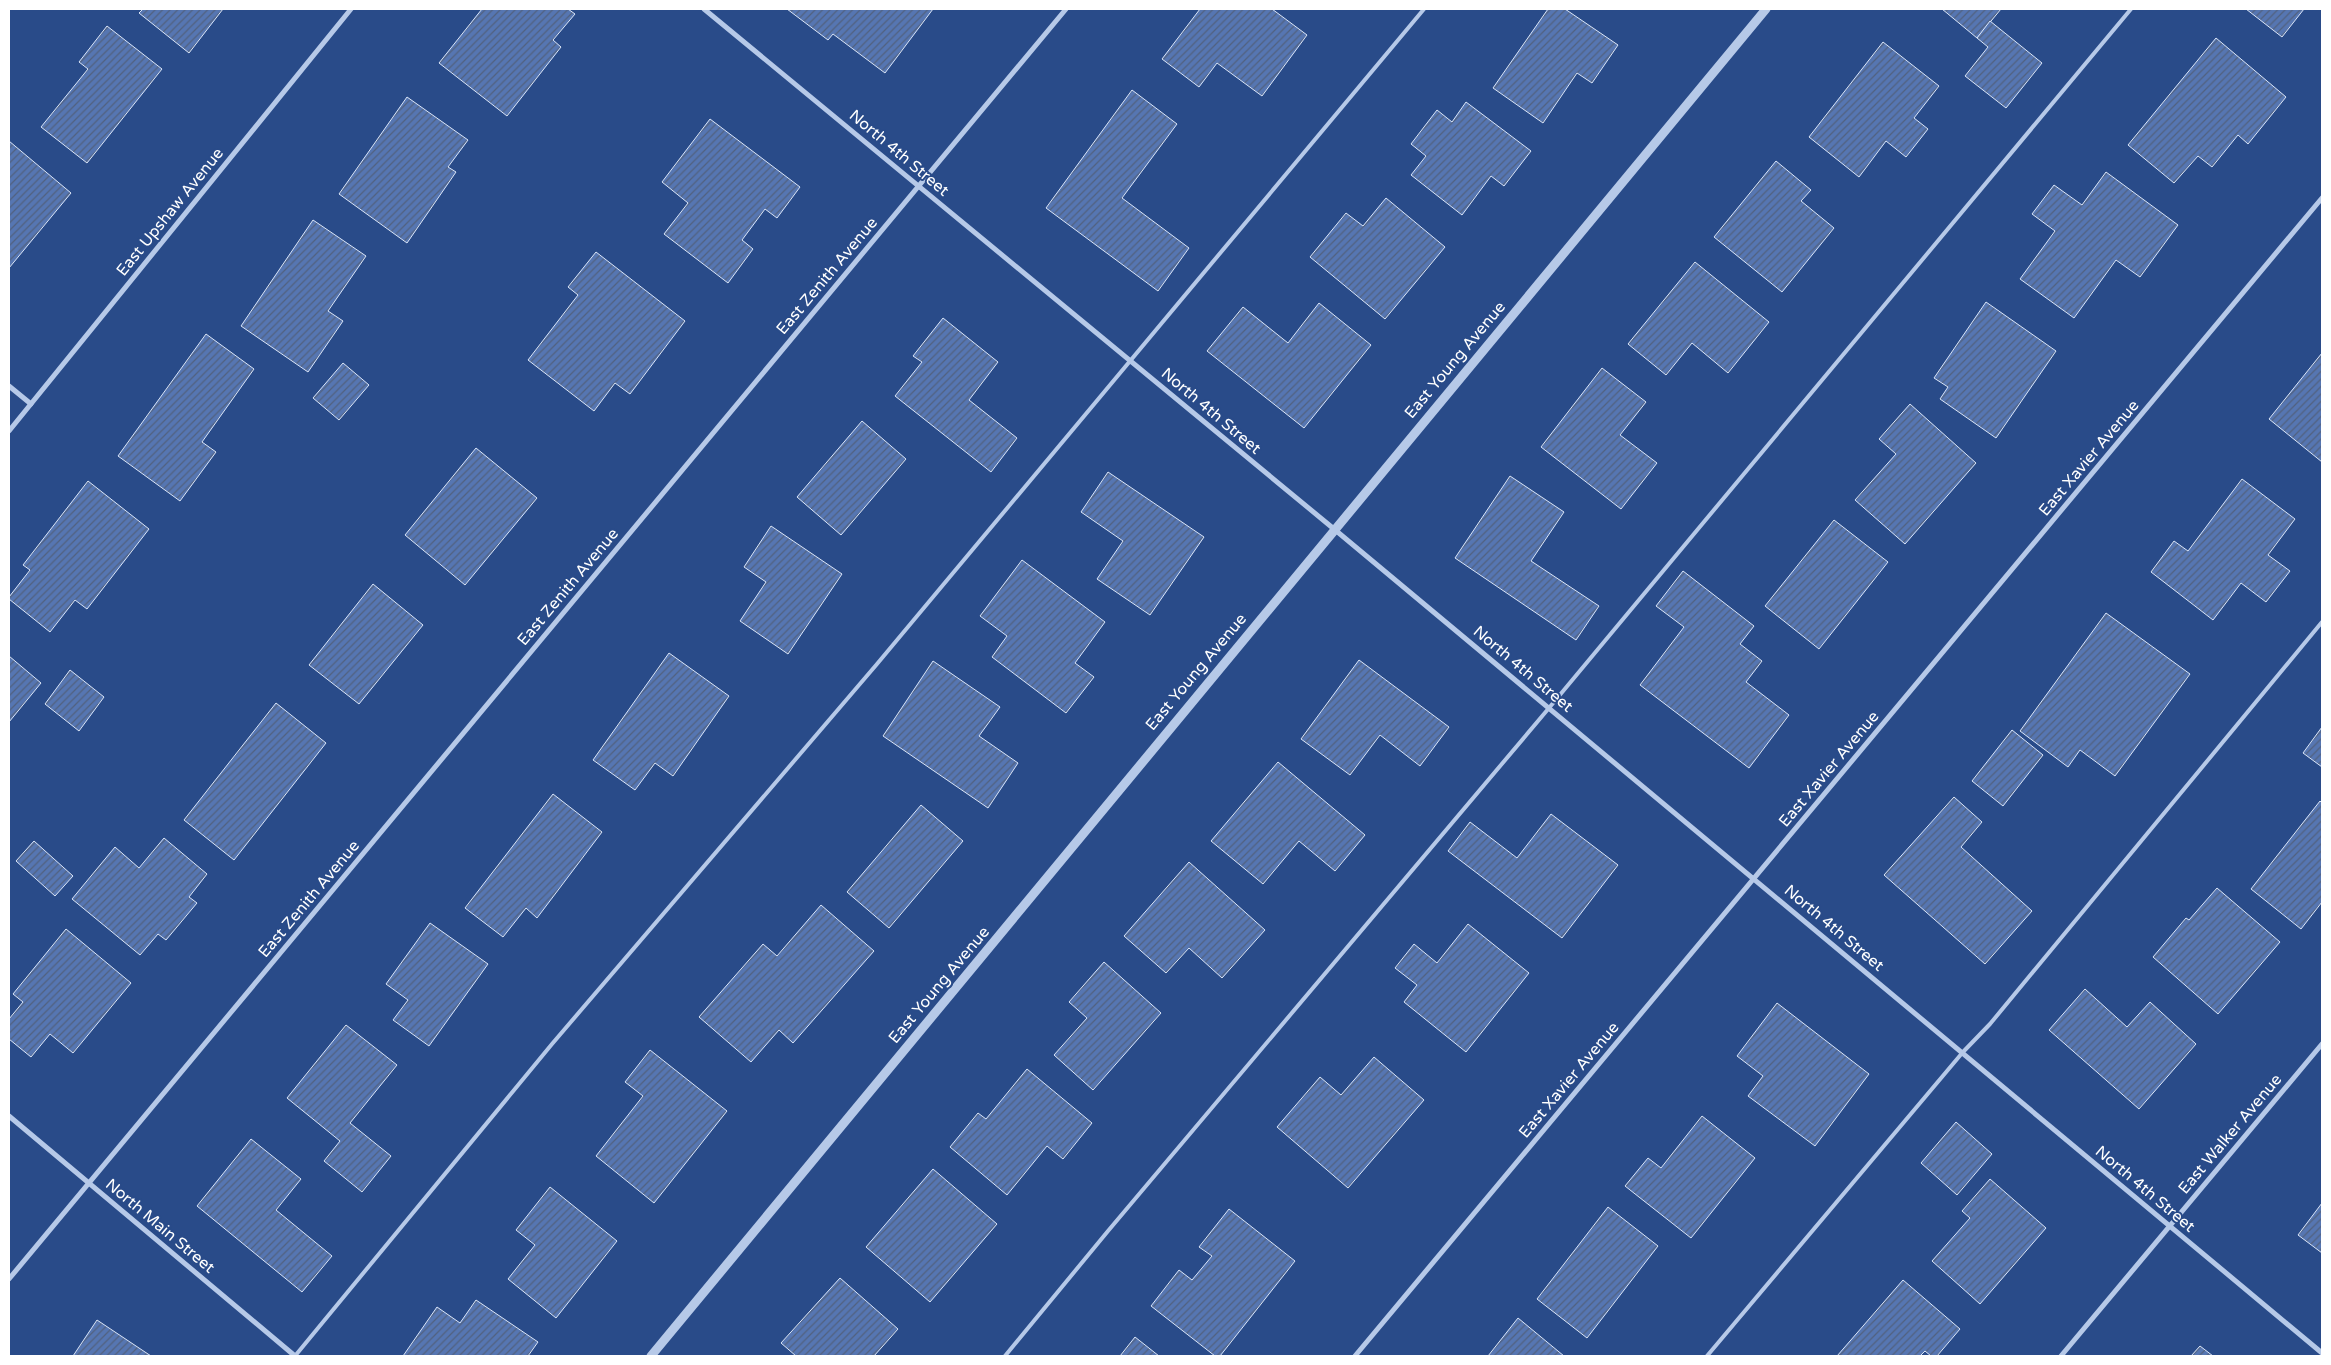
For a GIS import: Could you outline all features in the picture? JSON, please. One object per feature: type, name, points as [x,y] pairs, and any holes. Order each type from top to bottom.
[{"type":"street","name":"East Upshaw Avenue","points":[[9,431],[351,9]]},
{"type":"street","name":"North 4th Street","points":[[704,9],[1334,529],[2322,1353]]},
{"type":"street","name":"East Zenith Avenue","points":[[9,1279],[1066,9]]},
{"type":"street","name":"East Young Avenue","points":[[651,1356],[1766,9]]},
{"type":"street","name":"East Xavier Avenue","points":[[1354,1356],[2322,198]]},
{"type":"street","points":[[9,386],[31,404]]},
{"type":"street","name":"East Walker Avenue","points":[[2061,1356],[2322,1044]]},
{"type":"street","name":"North Main Street","points":[[9,1116],[295,1356]]},
{"type":"lane","points":[[295,1356],[546,1052],[883,656],[1424,9]]},
{"type":"lane","points":[[1006,1356],[1108,1231],[1549,708],[2130,9]]},
{"type":"lane","points":[[1707,1356],[1963,1052],[1990,1024],[2322,622]]},
{"type":"building","points":[[143,9],[223,9],[189,53],[139,13]]},
{"type":"building","points":[[482,9],[568,9],[575,14],[553,40],[561,47],[507,116],[439,63]]},
{"type":"building","points":[[787,9],[933,9],[885,73],[833,34],[828,40]]},
{"type":"building","points":[[1200,9],[1272,9],[1307,35],[1262,96],[1217,63],[1199,87],[1162,59]]},
{"type":"building","points":[[1548,9],[1565,9],[1618,45],[1592,83],[1577,73],[1543,123],[1493,88]]},
{"type":"building","points":[[1942,9],[2001,9],[1977,38]]},
{"type":"building","points":[[2246,9],[2304,9],[2282,37]]},
{"type":"building","points":[[1990,21],[2042,63],[2006,108],[1965,76],[1988,47],[1977,38]]},
{"type":"building","points":[[107,26],[162,69],[87,163],[41,127],[88,69],[79,62]]},
{"type":"building","points":[[2216,38],[2286,97],[2248,144],[2238,135],[2212,167],[2198,156],[2174,183],[2128,145]]},
{"type":"building","points":[[1883,42],[1939,86],[1914,118],[1928,129],[1906,157],[1886,141],[1859,177],[1809,137]]},
{"type":"building","points":[[1132,90],[1177,124],[1122,198],[1189,248],[1158,291],[1046,208]]},
{"type":"building","points":[[407,97],[468,140],[448,167],[456,172],[407,243],[339,194]]},
{"type":"building","points":[[1466,102],[1531,151],[1504,186],[1491,176],[1462,215],[1411,175],[1426,156],[1411,144],[1437,110],[1452,122]]},
{"type":"building","points":[[710,119],[800,187],[777,218],[765,209],[742,240],[753,249],[728,283],[664,234],[688,203],[662,182]]},
{"type":"building","points":[[9,141],[71,193],[9,268]]},
{"type":"building","points":[[1776,161],[1811,190],[1801,201],[1834,228],[1782,292],[1714,237]]},
{"type":"building","points":[[2106,172],[2178,225],[2140,277],[2116,260],[2074,318],[2020,279],[2055,231],[2032,214],[2054,185],[2082,205]]},
{"type":"building","points":[[1386,198],[1445,247],[1385,319],[1310,257],[1346,213],[1363,226]]},
{"type":"building","points":[[313,220],[366,256],[328,311],[343,321],[308,372],[241,326]]},
{"type":"building","points":[[596,252],[685,321],[630,394],[615,383],[594,411],[528,360],[578,295],[568,287]]},
{"type":"building","points":[[1695,262],[1769,322],[1728,373],[1692,343],[1666,375],[1628,344]]},
{"type":"building","points":[[1986,302],[2056,351],[1996,438],[1940,399],[1948,387],[1934,378]]},
{"type":"building","points":[[1319,303],[1371,345],[1304,428],[1207,351],[1243,307],[1288,343]]},
{"type":"building","points":[[943,318],[998,362],[969,400],[1017,438],[991,472],[895,396],[922,362],[913,356]]},
{"type":"building","points":[[206,334],[254,369],[202,442],[216,452],[180,501],[118,456]]},
{"type":"building","points":[[2322,353],[2322,462],[2269,419]]},
{"type":"building","points":[[343,363],[369,385],[339,420],[313,398]]},
{"type":"building","points":[[1602,368],[1646,402],[1620,435],[1657,463],[1621,509],[1541,447]]},
{"type":"building","points":[[1910,404],[1976,463],[1905,544],[1855,500],[1896,454],[1879,439]]},
{"type":"building","points":[[862,421],[906,459],[841,535],[797,497]]},
{"type":"building","points":[[476,448],[537,498],[465,585],[405,535]]},
{"type":"building","points":[[1108,472],[1204,537],[1150,615],[1097,579],[1123,541],[1081,512]]},
{"type":"building","points":[[1510,476],[1564,512],[1531,561],[1599,606],[1576,640],[1455,558]]},
{"type":"building","points":[[2242,479],[2295,519],[2268,555],[2290,571],[2266,602],[2241,583],[2213,620],[2151,572],[2174,541],[2188,551]]},
{"type":"building","points":[[88,481],[149,529],[87,609],[75,600],[50,632],[9,599],[9,597],[30,570],[23,565]]},
{"type":"building","points":[[1834,520],[1888,562],[1819,649],[1765,606]]},
{"type":"building","points":[[771,526],[842,574],[788,654],[740,621],[766,582],[744,567]]},
{"type":"building","points":[[1022,560],[1105,622],[1075,663],[1094,677],[1066,713],[992,657],[1007,636],[980,616]]},
{"type":"building","points":[[1683,571],[1754,626],[1740,644],[1762,661],[1746,682],[1789,715],[1749,768],[1640,685],[1684,627],[1656,606]]},
{"type":"building","points":[[373,584],[423,625],[359,704],[309,665]]},
{"type":"building","points":[[2106,613],[2190,674],[2115,776],[2080,750],[2068,767],[2020,731]]},
{"type":"building","points":[[669,653],[729,696],[673,776],[655,763],[635,790],[593,760]]},
{"type":"building","points":[[9,656],[41,683],[9,722]]},
{"type":"building","points":[[1359,660],[1449,727],[1420,766],[1380,735],[1350,775],[1301,739]]},
{"type":"building","points":[[933,661],[1000,707],[979,736],[1018,763],[988,808],[883,736]]},
{"type":"building","points":[[70,670],[104,697],[79,731],[45,704]]},
{"type":"building","points":[[276,703],[326,743],[234,860],[184,820]]},
{"type":"building","points":[[2322,727],[2322,767],[2303,753]]},
{"type":"building","points":[[2012,730],[2043,755],[2003,806],[1972,781]]},
{"type":"building","points":[[1278,762],[1365,835],[1335,871],[1299,841],[1263,884],[1211,841]]},
{"type":"building","points":[[553,794],[602,832],[537,918],[526,908],[503,937],[465,908]]},
{"type":"building","points":[[1954,797],[1982,822],[1961,847],[2032,911],[1985,964],[1884,875]]},
{"type":"building","points":[[2320,801],[2322,803],[2322,902],[2301,929],[2251,889]]},
{"type":"building","points":[[921,805],[963,841],[889,928],[847,892]]},
{"type":"building","points":[[1551,814],[1618,865],[1562,938],[1448,851],[1470,822],[1517,858]]},
{"type":"building","points":[[164,838],[207,874],[189,897],[197,903],[166,940],[158,934],[140,955],[72,899],[115,847],[139,868]]},
{"type":"building","points":[[34,841],[73,876],[55,896],[16,861]]},
{"type":"building","points":[[1189,862],[1265,930],[1222,978],[1189,948],[1166,973],[1124,936]]},
{"type":"building","points":[[2217,888],[2280,942],[2218,1014],[2153,957],[2186,918],[2189,920]]},
{"type":"building","points":[[821,905],[874,951],[793,1043],[779,1030],[751,1062],[699,1017],[763,944],[777,956]]},
{"type":"building","points":[[430,923],[488,964],[429,1046],[393,1020],[408,1000],[386,984]]},
{"type":"building","points":[[1468,924],[1529,973],[1466,1052],[1404,1002],[1417,985],[1395,968],[1414,944],[1437,963]]},
{"type":"building","points":[[66,929],[131,983],[73,1053],[50,1034],[31,1057],[9,1039],[9,1019],[23,1002],[13,994]]},
{"type":"building","points":[[1104,962],[1161,1013],[1093,1090],[1054,1055],[1087,1018],[1069,1002]]},
{"type":"building","points":[[2085,989],[2127,1027],[2150,1002],[2196,1044],[2139,1109],[2049,1030]]},
{"type":"building","points":[[1777,1003],[1869,1074],[1815,1146],[1748,1096],[1763,1076],[1737,1056]]},
{"type":"building","points":[[346,1025],[397,1065],[350,1123],[391,1156],[362,1192],[324,1161],[340,1141],[287,1098]]},
{"type":"building","points":[[650,1050],[727,1111],[654,1203],[596,1156],[643,1096],[625,1082]]},
{"type":"building","points":[[1374,1057],[1424,1100],[1348,1188],[1277,1127],[1320,1077],[1341,1095]]},
{"type":"building","points":[[1027,1069],[1092,1123],[1063,1159],[1047,1146],[1007,1195],[950,1147],[978,1113],[986,1119]]},
{"type":"building","points":[[1702,1116],[1755,1158],[1691,1238],[1625,1186],[1648,1158],[1661,1168]]},
{"type":"building","points":[[1956,1122],[1992,1154],[1957,1195],[1921,1163]]},
{"type":"building","points":[[251,1139],[301,1179],[276,1210],[332,1256],[302,1292],[197,1206]]},
{"type":"building","points":[[933,1169],[997,1224],[930,1302],[866,1247]]},
{"type":"building","points":[[1990,1179],[2046,1228],[1980,1304],[1932,1261],[1970,1218],[1962,1211]]},
{"type":"building","points":[[550,1187],[617,1241],[556,1318],[508,1279],[535,1245],[516,1230]]},
{"type":"building","points":[[2322,1203],[2322,1253],[2298,1235]]},
{"type":"building","points":[[1608,1207],[1658,1246],[1587,1338],[1537,1299]]},
{"type":"building","points":[[1229,1209],[1295,1261],[1220,1356],[1215,1356],[1151,1306],[1179,1270],[1192,1280],[1212,1256],[1199,1247]]},
{"type":"building","points":[[840,1278],[898,1329],[874,1356],[796,1356],[781,1343]]},
{"type":"building","points":[[1903,1280],[1960,1329],[1937,1356],[1931,1356],[1925,1351],[1920,1356],[1837,1356]]},
{"type":"building","points":[[476,1300],[538,1342],[528,1356],[403,1356],[437,1307],[460,1323]]},
{"type":"building","points":[[1518,1318],[1564,1356],[1488,1356]]},
{"type":"building","points":[[97,1320],[151,1356],[73,1356]]},
{"type":"building","points":[[1135,1337],[1159,1356],[1120,1356]]},
{"type":"building","points":[[2200,1346],[2213,1356],[2191,1356]]}]
